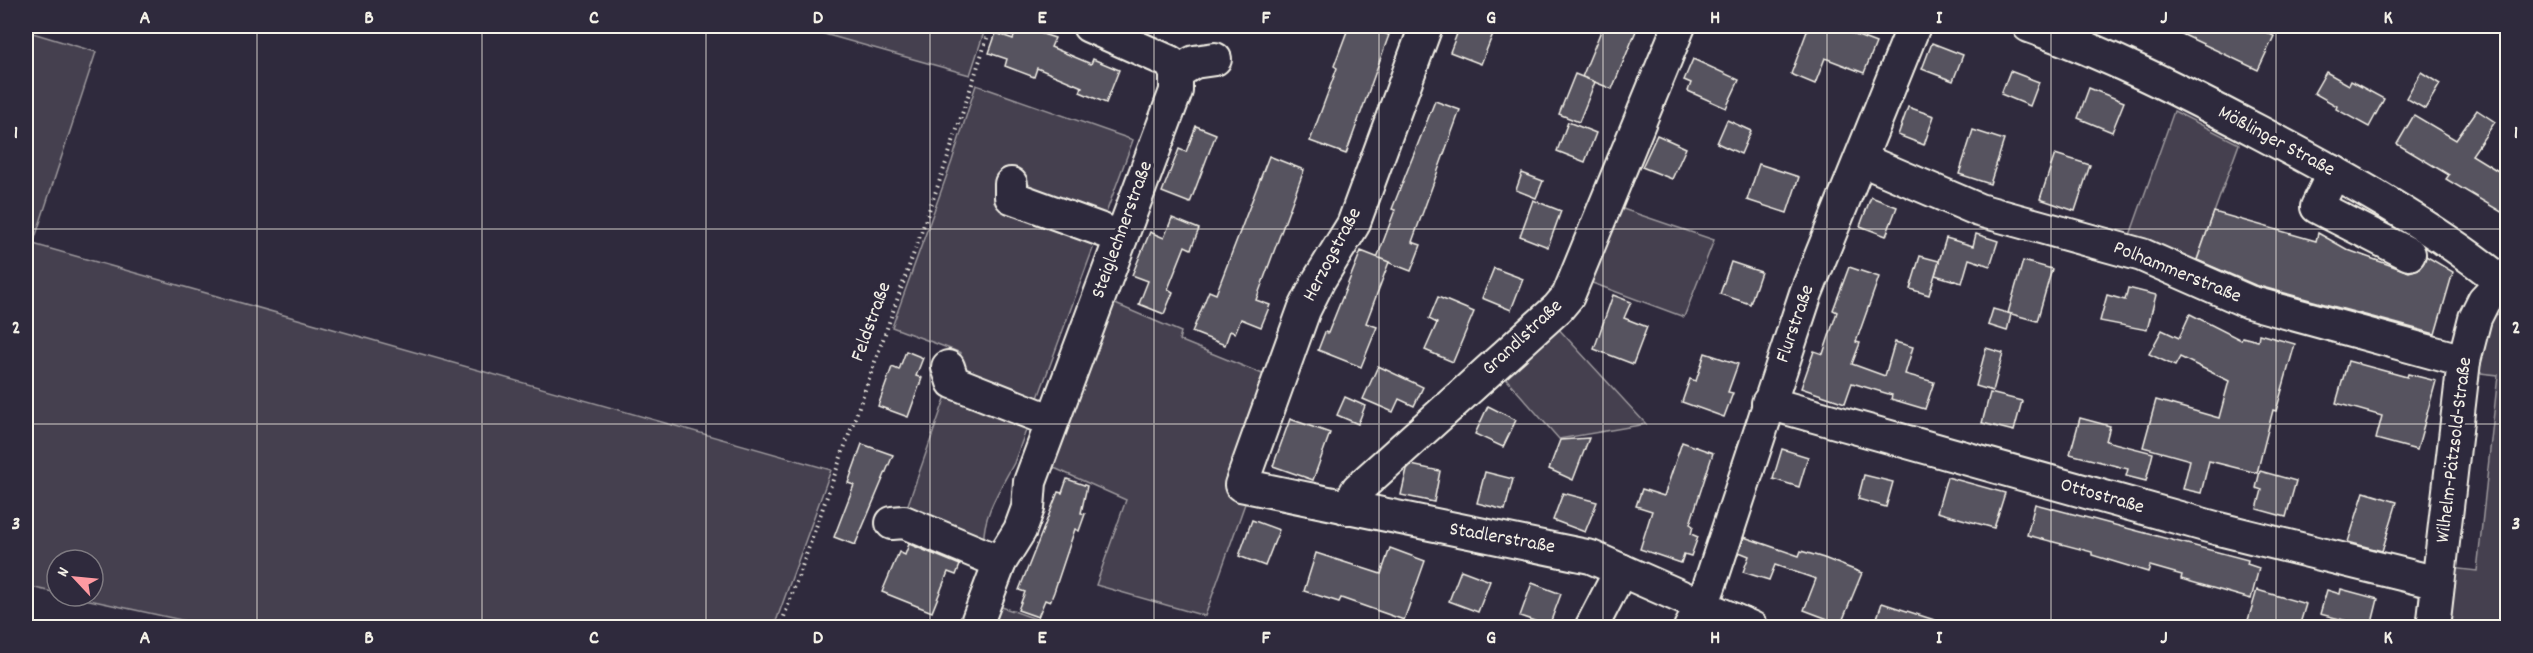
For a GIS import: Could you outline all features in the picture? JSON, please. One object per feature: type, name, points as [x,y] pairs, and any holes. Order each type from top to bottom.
[{"type":"street","points":[[1089,26],[1170,62],[1176,73],[1194,62],[1215,59]]},
{"type":"street","name":"Herzogstraße","points":[[1241,485],[1304,310],[1319,280],[1353,225],[1426,26]]},
{"type":"street","name":"Grandlstraße","points":[[1347,508],[1358,489],[1558,308],[1568,296],[1679,26]]},
{"type":"street","name":"Flurstraße","points":[[1696,617],[1768,403],[1830,230],[1862,160],[1914,26]]},
{"type":"street","name":"Mößlinger Straße","points":[[2042,28],[2206,104],[2334,172],[2437,237],[2504,285]]},
{"type":"street","name":"Steiglechnerstraße","points":[[975,627],[1000,562],[1003,526],[1014,501],[1030,482],[1176,91],[1176,73]]},
{"type":"street","name":"Polhammerstraße","points":[[1862,160],[1979,210],[2142,255],[2258,305],[2464,361]]},
{"type":"street","points":[[2334,172],[2317,207],[2409,254]]},
{"type":"street","points":[[1011,184],[1011,197],[1121,237]]},
{"type":"street","name":"Wilhelm-Pätzsold-Straße","points":[[2433,627],[2464,361],[2475,318],[2484,300],[2504,285]]},
{"type":"street","points":[[948,368],[952,382],[1052,421]]},
{"type":"street","name":"Ottostraße","points":[[1768,403],[2219,529],[2438,583]]},
{"type":"street","name":"Stadlerstraße","points":[[1241,485],[1582,555],[1621,570],[1696,617],[1752,627]]},
{"type":"street","points":[[892,524],[904,522],[1000,562]]},
{"type":"street","points":[[1591,627],[1621,570]]},
{"type":"path","name":"Feldstraße","points":[[780,627],[947,160],[991,26]]},
{"type":"shaded area","points":[[796,26],[986,26],[970,75]]},
{"type":"shaded area","points":[[26,31],[96,52],[33,244],[831,470],[774,627],[218,628],[105,603],[105,548],[45,548],[45,590],[26,586]]},
{"type":"shaded area","points":[[976,85],[1133,140],[1014,463],[988,514],[984,547],[905,513],[961,353],[892,327],[952,161]]},
{"type":"shaded area","points":[[2174,111],[2239,144],[2196,262],[2129,238]]},
{"type":"shaded area","points":[[1617,207],[1714,240],[1684,317],[1587,281]]},
{"type":"shaded area","points":[[1113,303],[1181,332],[1179,340],[1265,375],[1225,490],[1247,498],[1205,616],[1096,585],[1126,500],[1052,467]]},
{"type":"shaded area","points":[[2507,313],[2507,627],[2445,628],[2451,568],[2477,571],[2498,375],[2472,372],[2493,315]]},
{"type":"shaded area","points":[[1556,326],[1646,424],[1559,439],[1501,373]]},
{"type":"shaded area","points":[[999,606],[1058,627],[991,628]]},
{"type":"building","points":[[1018,26],[1055,38],[1051,47],[1091,64],[1093,59],[1119,70],[1106,103],[1080,92],[1082,87],[1037,68],[1034,77],[1005,66],[1007,59],[989,53],[996,33],[1013,39]]},
{"type":"building","points":[[1349,26],[1364,26],[1389,35],[1346,154],[1310,141],[1337,68],[1334,66]]},
{"type":"building","points":[[1460,26],[1496,26],[1481,64],[1450,52]]},
{"type":"building","points":[[1603,26],[1638,26],[1612,89],[1582,77]]},
{"type":"building","points":[[1809,26],[1832,26],[1876,43],[1864,73],[1825,58],[1815,84],[1791,74]]},
{"type":"building","points":[[2165,26],[2253,26],[2274,36],[2258,70]]},
{"type":"building","points":[[1932,43],[1963,55],[1953,81],[1922,69]]},
{"type":"building","points":[[1693,59],[1739,80],[1726,108],[1688,91],[1691,83],[1684,80]]},
{"type":"building","points":[[2010,71],[2039,82],[2030,106],[2001,94]]},
{"type":"building","points":[[2326,72],[2349,85],[2351,81],[2384,99],[2369,127],[2336,109],[2337,106],[2314,93]]},
{"type":"building","points":[[2421,72],[2440,84],[2425,109],[2406,98]]},
{"type":"building","points":[[1575,74],[1595,82],[1579,122],[1559,114]]},
{"type":"building","points":[[2089,88],[2124,102],[2112,132],[2078,118]]},
{"type":"building","points":[[1435,101],[1460,110],[1412,242],[1421,245],[1411,271],[1377,258],[1395,210],[1392,209]]},
{"type":"building","points":[[1908,107],[1934,116],[1924,145],[1898,135]]},
{"type":"building","points":[[2477,110],[2495,122],[2472,155],[2508,177],[2508,216],[2446,179],[2449,175],[2397,144],[2414,115],[2456,140]]},
{"type":"building","points":[[1727,120],[1751,131],[1741,154],[1717,143]]},
{"type":"building","points":[[1568,122],[1596,133],[1585,162],[1557,151]]},
{"type":"building","points":[[1196,126],[1216,134],[1190,203],[1162,192],[1179,149],[1186,152]]},
{"type":"building","points":[[1973,130],[2004,140],[1990,184],[1959,174]]},
{"type":"building","points":[[1657,135],[1686,148],[1672,179],[1642,167]]},
{"type":"building","points":[[2055,154],[2090,165],[2075,211],[2040,199]]},
{"type":"building","points":[[1269,156],[1304,170],[1256,300],[1270,305],[1261,327],[1241,319],[1235,333],[1230,331],[1225,345],[1192,332],[1209,291],[1216,294]]},
{"type":"building","points":[[1759,164],[1799,177],[1787,213],[1747,200]]},
{"type":"building","points":[[1522,173],[1543,181],[1536,198],[1516,190]]},
{"type":"building","points":[[1871,197],[1897,207],[1886,236],[1860,226]]},
{"type":"building","points":[[1533,200],[1561,211],[1548,247],[1520,236]]},
{"type":"building","points":[[2214,212],[2316,241],[2318,233],[2348,250],[2409,272],[2419,269],[2426,256],[2453,272],[2435,334],[2255,285],[2197,260]]},
{"type":"building","points":[[1172,218],[1199,229],[1191,249],[1185,246],[1168,289],[1173,292],[1164,314],[1139,304],[1148,281],[1132,275],[1150,232],[1164,238]]},
{"type":"building","points":[[1976,234],[1998,241],[1990,266],[1969,259],[1962,283],[1935,275],[1946,238],[1973,246]]},
{"type":"building","points":[[1361,251],[1389,262],[1366,323],[1377,327],[1361,367],[1318,350],[1325,332],[1328,333]]},
{"type":"building","points":[[1920,256],[1939,261],[1929,295],[1910,289]]},
{"type":"building","points":[[2023,261],[2052,269],[2037,321],[2008,313]]},
{"type":"building","points":[[1731,262],[1761,272],[1750,304],[1720,294]]},
{"type":"building","points":[[1849,267],[1879,277],[1856,342],[1860,343],[1852,364],[1885,376],[1895,342],[1913,347],[1905,374],[1934,382],[1925,409],[1891,399],[1892,395],[1852,383],[1845,403],[1801,388],[1814,351],[1823,354],[1837,312],[1833,310]]},
{"type":"building","points":[[1494,268],[1523,279],[1511,310],[1482,298]]},
{"type":"building","points":[[2128,288],[2156,295],[2147,330],[2100,321],[2107,295],[2125,300]]},
{"type":"building","points":[[1613,295],[1631,302],[1624,318],[1647,327],[1633,364],[1594,349]]},
{"type":"building","points":[[1438,297],[1474,312],[1453,362],[1425,350],[1437,323],[1429,319]]},
{"type":"building","points":[[1993,309],[2011,314],[2007,331],[1988,325]]},
{"type":"building","points":[[2190,314],[2241,340],[2242,337],[2258,341],[2259,334],[2295,344],[2276,411],[2273,410],[2257,473],[2209,461],[2201,493],[2183,489],[2190,460],[2143,447],[2156,400],[2219,418],[2229,381],[2180,357],[2175,366],[2149,354],[2162,330],[2179,338]]},
{"type":"building","points":[[1986,348],[2003,353],[1993,391],[1976,386]]},
{"type":"building","points":[[906,351],[923,358],[916,376],[922,378],[908,417],[878,406],[892,367],[899,370]]},
{"type":"building","points":[[1705,353],[1738,364],[1728,392],[1733,393],[1724,417],[1682,402],[1690,379],[1696,381]]},
{"type":"building","points":[[2348,361],[2407,377],[2408,374],[2436,381],[2417,450],[2376,439],[2382,416],[2336,403]]},
{"type":"building","points":[[1378,366],[1423,387],[1414,406],[1399,399],[1393,412],[1363,399]]},
{"type":"building","points":[[1990,393],[2022,401],[2014,431],[1982,423]]},
{"type":"building","points":[[1345,397],[1365,406],[1358,424],[1337,415]]},
{"type":"building","points":[[1488,406],[1516,420],[1503,447],[1475,434]]},
{"type":"building","points":[[2080,418],[2110,426],[2106,441],[2153,453],[2146,481],[2126,476],[2128,469],[2070,454]]},
{"type":"building","points":[[1290,419],[1330,433],[1313,480],[1273,466]]},
{"type":"building","points":[[1589,438],[1573,480],[1549,469],[1560,440]]},
{"type":"building","points":[[1682,442],[1713,453],[1690,524],[1693,526],[1691,534],[1698,537],[1691,556],[1684,554],[1681,563],[1640,549],[1652,511],[1636,506],[1642,489],[1664,496]]},
{"type":"building","points":[[862,444],[893,455],[855,545],[834,537],[854,485],[848,483]]},
{"type":"building","points":[[1782,449],[1808,457],[1799,487],[1773,479]]},
{"type":"building","points":[[1411,465],[1440,471],[1434,502],[1401,495],[1407,469]]},
{"type":"building","points":[[2260,471],[2296,481],[2286,517],[2257,509],[2262,490],[2256,488]]},
{"type":"building","points":[[1485,472],[1513,479],[1505,510],[1477,503]]},
{"type":"building","points":[[1864,475],[1893,482],[1886,507],[1858,499]]},
{"type":"building","points":[[1947,477],[2005,493],[1994,528],[1937,512]]},
{"type":"building","points":[[1067,479],[1087,486],[1081,513],[1085,514],[1079,531],[1075,529],[1050,602],[1045,600],[1038,617],[1018,610],[1025,592],[1019,590],[1058,492],[1062,493]]},
{"type":"building","points":[[2364,492],[2397,502],[2382,551],[2348,542]]},
{"type":"building","points":[[1563,493],[1597,502],[1585,532],[1553,520]]},
{"type":"building","points":[[2035,504],[2248,560],[2247,564],[2259,568],[2251,599],[2181,579],[2182,575],[2150,566],[2148,572],[2092,555],[2092,552],[2027,535]]},
{"type":"building","points":[[1252,520],[1279,530],[1265,566],[1239,556]]},
{"type":"building","points":[[1744,537],[1799,556],[1801,551],[1824,558],[1862,573],[1841,624],[1804,610],[1816,579],[1775,565],[1769,580],[1743,572],[1749,556],[1739,552]]},
{"type":"building","points":[[909,544],[960,565],[956,575],[948,572],[932,612],[882,592],[899,552],[905,555]]},
{"type":"building","points":[[1390,548],[1425,561],[1404,620],[1341,598],[1339,602],[1304,591],[1316,553],[1381,574]]},
{"type":"building","points":[[1461,570],[1490,581],[1478,612],[1449,601]]},
{"type":"building","points":[[1532,583],[1561,594],[1549,626],[1520,616]]},
{"type":"building","points":[[2341,589],[2378,599],[2371,627],[2320,614],[2327,590],[2340,594]]},
{"type":"building","points":[[2257,590],[2306,604],[2299,627],[2246,627]]},
{"type":"building","points":[[1882,603],[1947,624],[1947,627],[1874,627]]}]
